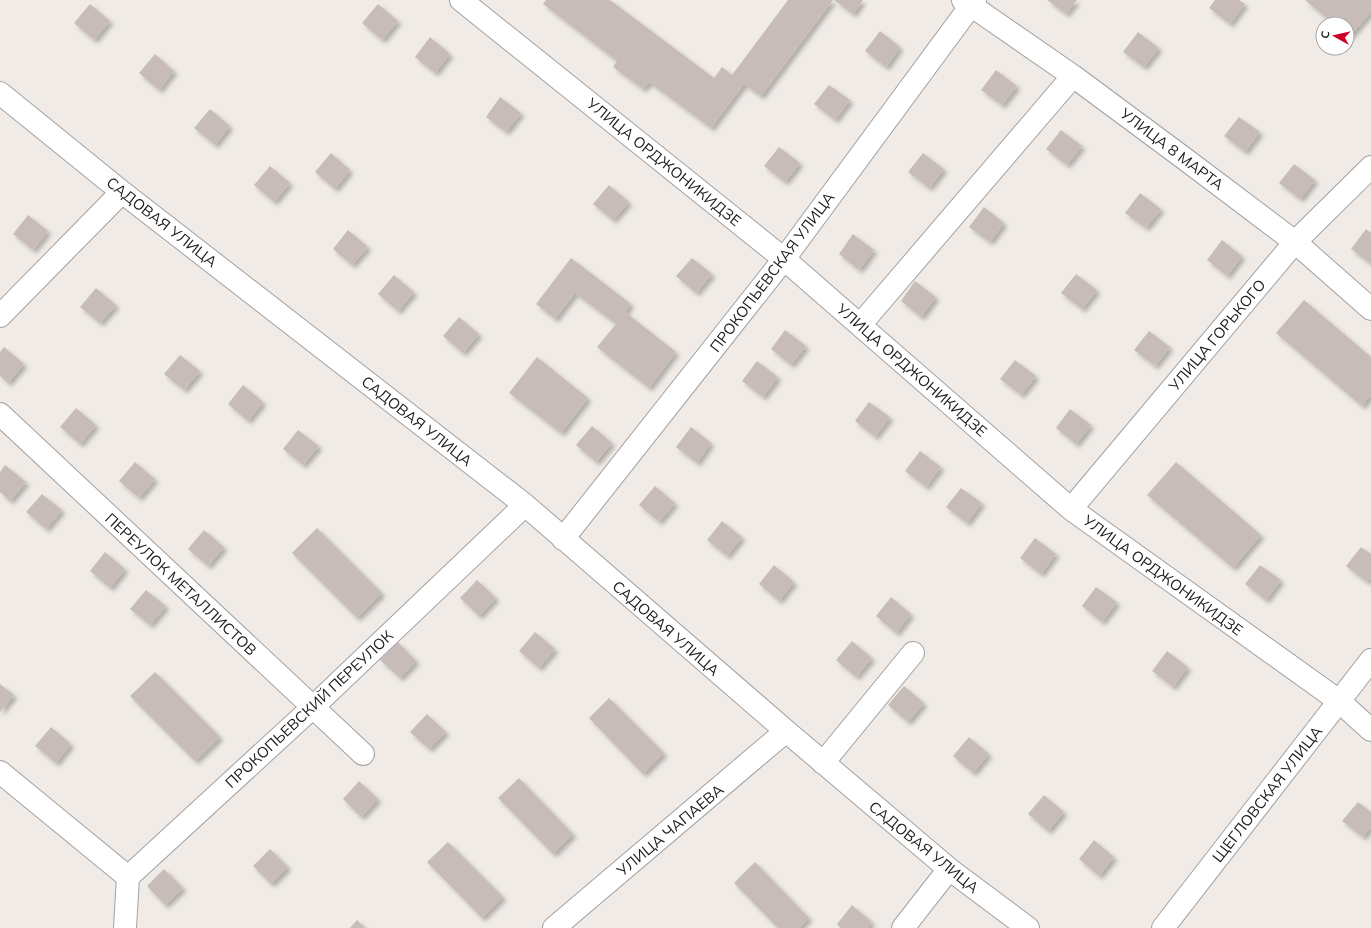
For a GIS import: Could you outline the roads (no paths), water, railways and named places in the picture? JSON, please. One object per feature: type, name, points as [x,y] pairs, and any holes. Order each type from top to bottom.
[{"type":"street","name":"УЛИЦА ОРДЖОНИКИДЗЕ","points":[[461,0],[784,258],[1071,509],[1339,701],[1371,730]]},
{"type":"street","name":"ПРОКОПЬЕВСКАЯ УЛИЦА","points":[[563,539],[784,258],[970,2]]},
{"type":"street","name":"УЛИЦА 8 МАРТА","points":[[970,2],[1185,158],[1295,242],[1371,310]]},
{"type":"street","points":[[860,325],[1073,76]]},
{"type":"street","name":"САДОВАЯ УЛИЦА","points":[[0,94],[122,192],[525,505],[948,869],[1028,928]]},
{"type":"street","name":"УЛИЦА ГОРЬКОГО","points":[[1071,509],[1295,242],[1371,167]]},
{"type":"street","points":[[0,316],[122,192]]},
{"type":"street","name":"ПЕРЕУЛОК МЕТАЛЛИСТОВ","points":[[0,414],[363,754]]},
{"type":"street","name":"ПРОКОПЬЕВСКИЙ ПЕРЕУЛОК","points":[[128,877],[313,707],[525,505]]},
{"type":"street","points":[[823,762],[913,653]]},
{"type":"street","name":"ЩЕГЛОВСКАЯ УЛИЦА","points":[[1163,928],[1371,660]]},
{"type":"street","name":"УЛИЦА ЧАПАЕВА","points":[[554,928],[786,731]]},
{"type":"street","points":[[0,772],[128,877],[125,928]]},
{"type":"street","points":[[903,928],[948,869]]}]
